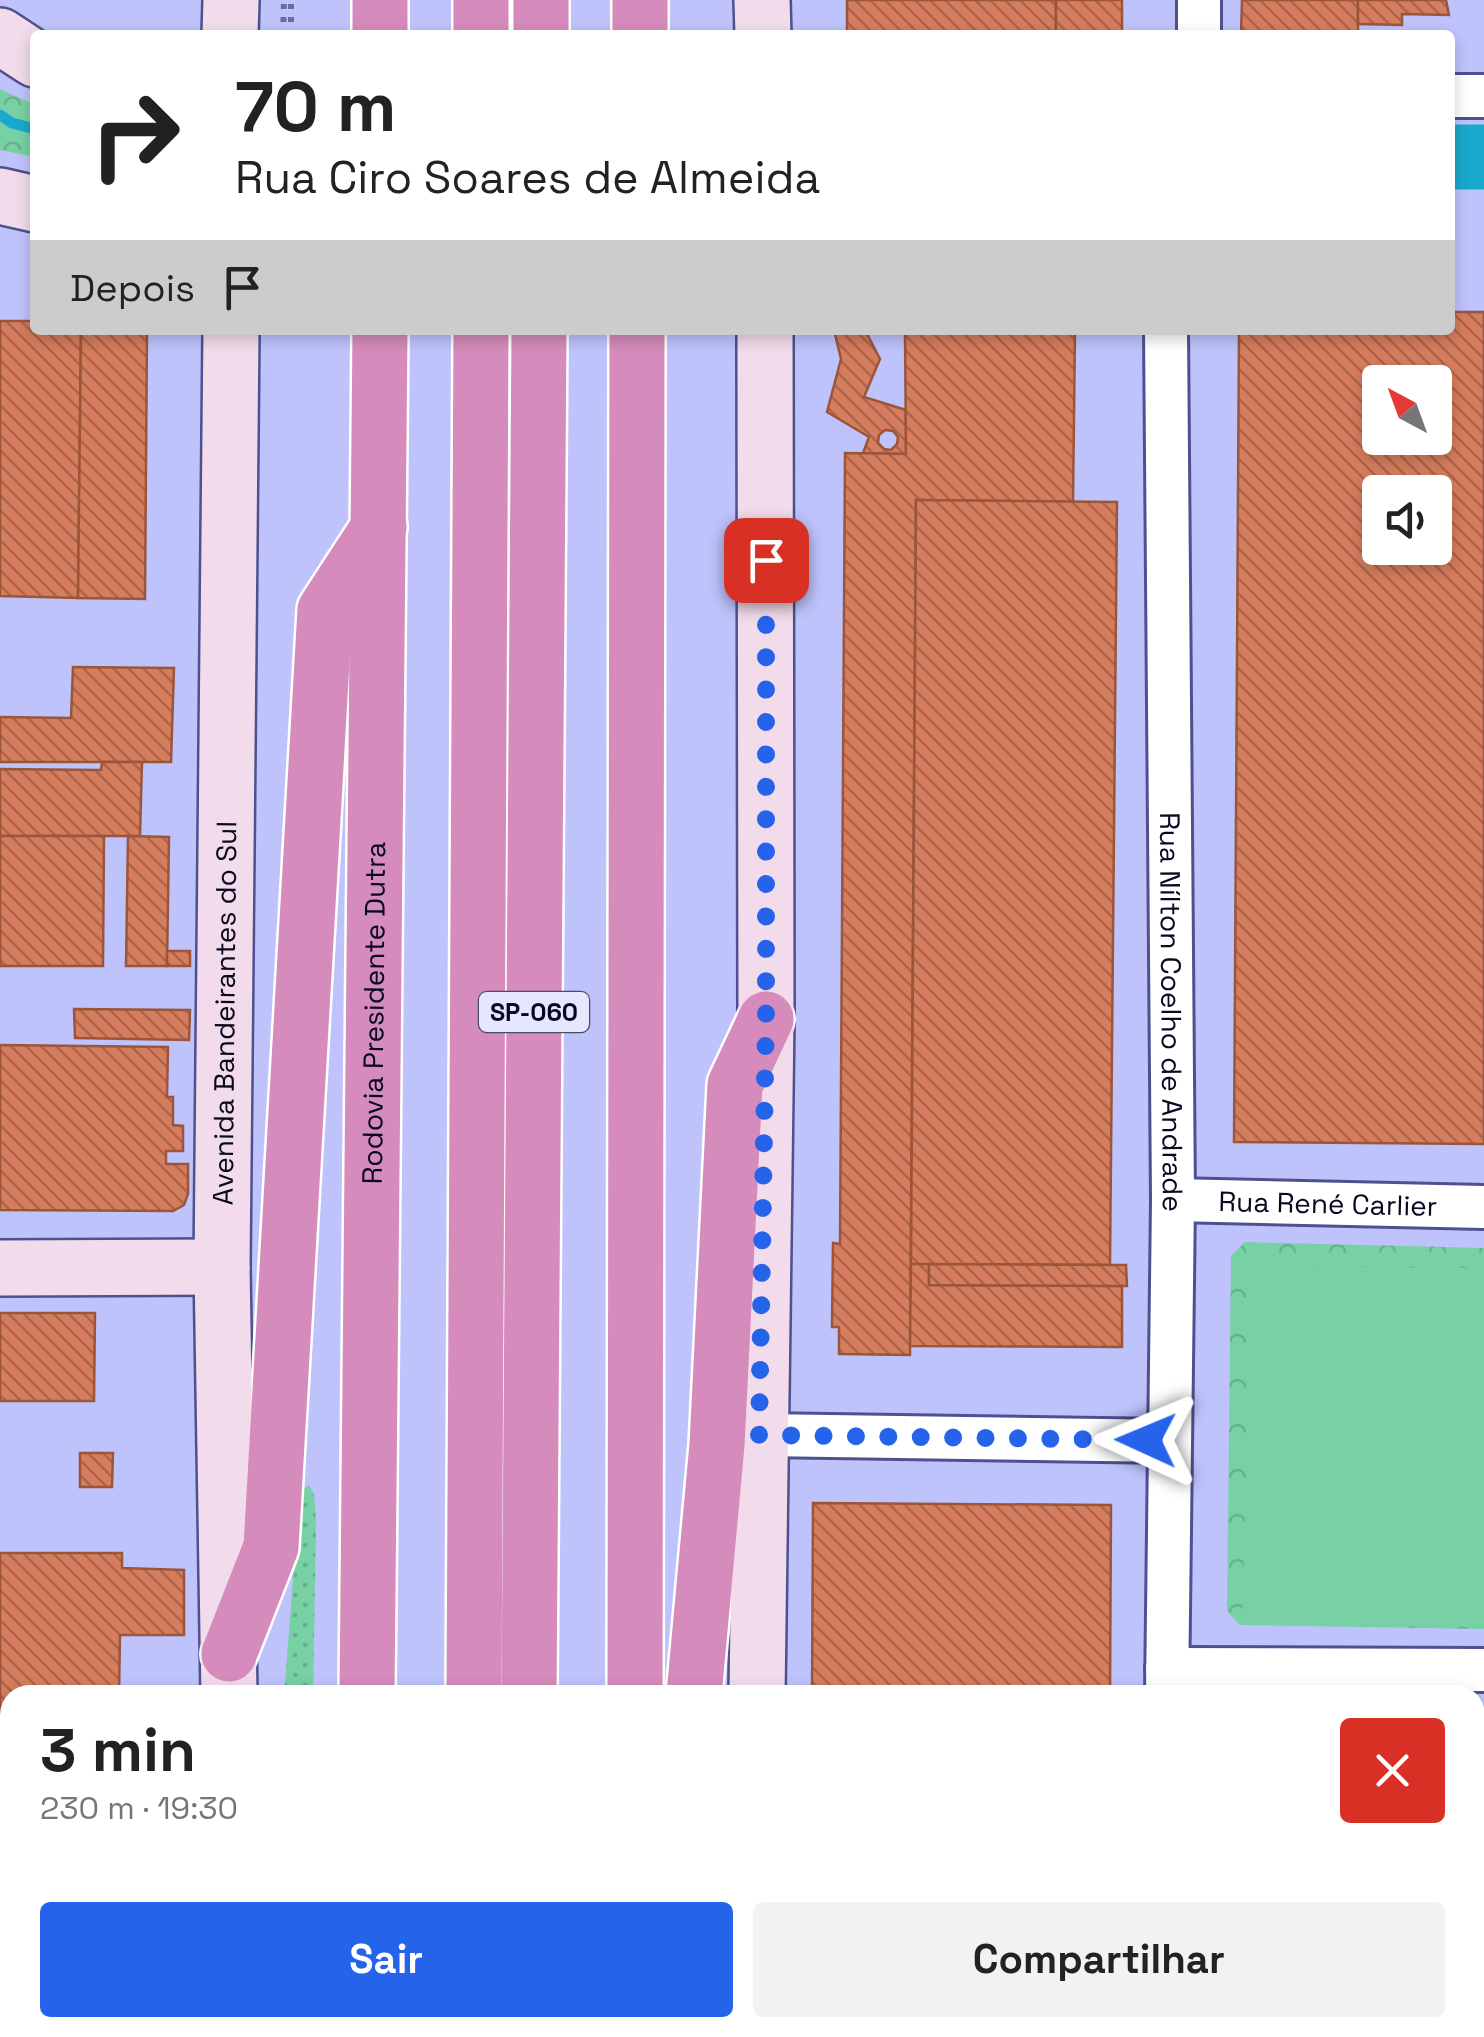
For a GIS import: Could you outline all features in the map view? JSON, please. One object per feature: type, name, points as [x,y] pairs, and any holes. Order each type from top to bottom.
[{"type":"highway","points":[[380,0],[380,30]]},
{"type":"highway","points":[[481,0],[481,30]]},
{"type":"highway","points":[[541,0],[541,30]]},
{"type":"highway","points":[[640,0],[640,30]]},
{"type":"highway","name":"Rodovia Presidente Dutra","points":[[368,1685],[380,335]]},
{"type":"highway","name":"SP-060","points":[[474,1685],[481,335]]},
{"type":"highway","name":"SP-060","points":[[529,1685],[539,335]]},
{"type":"highway","points":[[635,1685],[637,335]]},
{"type":"highway","points":[[229,1674],[271,1548],[325,610],[380,527]]},
{"type":"highway","points":[[695,1685],[717,1445],[735,1085],[766,1018]]},
{"type":"street","points":[[230,30],[231,0]]},
{"type":"street","points":[[762,0],[763,30]]},
{"type":"street","points":[[1199,0],[1199,30]]},
{"type":"street","points":[[0,36],[30,57]]},
{"type":"street","points":[[1455,96],[1484,96]]},
{"type":"street","points":[[0,196],[30,203]]},
{"type":"street","name":"Avenida Bandeirantes do Sul","points":[[229,1674],[222,1266],[231,335]]},
{"type":"street","points":[[757,1685],[766,1018],[765,335]]},
{"type":"street","name":"Rua Nílton Coelho de Andrade","points":[[1166,335],[1173,1200],[1167,1682]]},
{"type":"street","name":"Rua René Carlier","points":[[1173,1200],[1484,1207]]},
{"type":"street","points":[[0,1268],[222,1266]]},
{"type":"street","points":[[759,1435],[1170,1440]]},
{"type":"street","points":[[1167,1682],[1484,1670]]},
{"type":"path","points":[[287,0],[287,30]]},
{"type":"green space","points":[[0,89],[30,103],[30,156],[0,150]]},
{"type":"green space","points":[[1245,1242],[1484,1248],[1484,1629],[1240,1625],[1227,1611],[1231,1256]]},
{"type":"green space","points":[[1251,1266],[1484,1268],[1484,1618],[1243,1614]]},
{"type":"green space","points":[[309,1485],[314,1494],[316,1522],[313,1685],[285,1685],[300,1491]]},
{"type":"building","points":[[847,0],[1056,0],[1056,30],[847,30]]},
{"type":"building","points":[[1056,0],[1122,0],[1122,30],[1056,30]]},
{"type":"building","points":[[1242,0],[1358,0],[1358,30],[1241,30]]},
{"type":"building","points":[[1358,0],[1446,0],[1449,15],[1402,14],[1402,25],[1358,24]]},
{"type":"building","points":[[1455,312],[1484,312],[1484,1144],[1234,1142],[1239,335],[1455,335]]},
{"type":"building","points":[[0,321],[30,321],[30,335],[81,335],[78,598],[0,596]]},
{"type":"building","points":[[81,335],[147,335],[145,599],[78,598]]},
{"type":"building","points":[[835,335],[868,335],[880,359],[864,397],[906,410],[906,454],[863,453],[869,437],[827,412],[841,359]],"holes":[[[885,430],[898,437],[891,450],[878,443]]]},
{"type":"building","points":[[905,335],[1075,335],[1073,502],[916,500],[910,1355],[839,1354],[839,1327],[832,1327],[833,1243],[840,1244],[845,453],[906,454]]},
{"type":"building","points":[[916,500],[1117,502],[1110,1265],[911,1264]]},
{"type":"building","points":[[73,667],[174,668],[171,762],[0,762],[0,717],[71,718]]},
{"type":"building","points":[[102,762],[142,762],[140,836],[0,836],[0,769],[101,770]]},
{"type":"building","points":[[0,836],[104,836],[103,966],[0,966]]},
{"type":"building","points":[[128,836],[169,837],[167,966],[126,966]]},
{"type":"building","points":[[167,951],[190,951],[190,966],[167,966]]},
{"type":"building","points":[[74,1009],[190,1010],[189,1040],[75,1038]]},
{"type":"building","points":[[0,1045],[168,1047],[167,1097],[173,1097],[173,1125],[183,1126],[183,1151],[166,1151],[166,1164],[188,1164],[184,1205],[173,1211],[0,1210]]},
{"type":"building","points":[[911,1264],[929,1264],[929,1285],[1122,1286],[1122,1347],[910,1346]]},
{"type":"building","points":[[929,1264],[1126,1265],[1127,1286],[929,1285]]},
{"type":"building","points":[[0,1313],[95,1313],[94,1401],[0,1401]]},
{"type":"building","points":[[80,1453],[113,1453],[112,1487],[80,1487]]},
{"type":"building","points":[[813,1503],[1111,1505],[1110,1685],[812,1685]]},
{"type":"building","points":[[0,1553],[122,1553],[122,1568],[184,1570],[184,1635],[120,1635],[119,1685],[0,1685]]},
{"type":"waterway","points":[[0,115],[30,128]]},
{"type":"waterway","points":[[1455,157],[1484,157]]},
{"type":"route","points":[[766,560],[766,1018],[759,1435],[1146,1440]]}]
